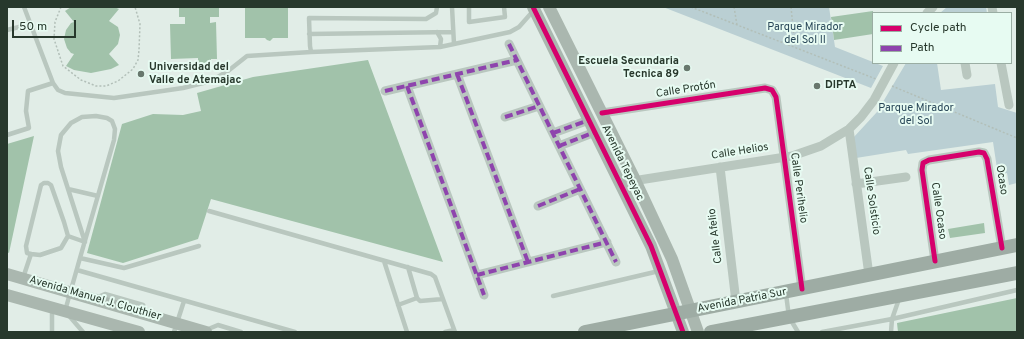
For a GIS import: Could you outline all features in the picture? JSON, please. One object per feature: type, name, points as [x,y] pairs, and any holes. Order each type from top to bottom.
[{"type":"main road","name":"Avenida Patria Sur","points":[[584,332],[1017,245]]},
{"type":"main road","points":[[711,332],[756,326],[789,317],[1017,273]]},
{"type":"street","name":"Avenida Tepeyac","points":[[549,7],[635,180],[672,259],[698,332]]},
{"type":"street","name":"Avenida Tepeyac","points":[[534,8],[651,246],[683,332]]},
{"type":"street","points":[[509,44],[616,262]]},
{"type":"street","points":[[385,91],[517,60]]},
{"type":"street","name":"Calle Helios","points":[[620,182],[783,157],[803,153],[821,146],[849,129],[874,100],[893,64]]},
{"type":"street","points":[[965,64],[967,75]]},
{"type":"street","points":[[1001,64],[1014,106]]},
{"type":"street","points":[[456,74],[528,262]]},
{"type":"street","points":[[407,86],[484,295]]},
{"type":"street","name":"Calle Protón","points":[[602,113],[765,88],[772,90]]},
{"type":"street","name":"Calle Perihelio","points":[[772,90],[776,97],[802,289]]},
{"type":"street","points":[[505,117],[539,106]]},
{"type":"street","points":[[553,133],[589,120]]},
{"type":"street","name":"Calle Solsticio","points":[[849,129],[869,275]]},
{"type":"street","points":[[559,146],[595,132]]},
{"type":"street","name":"Ocaso","points":[[924,163],[929,160],[979,152],[984,154],[987,159],[1002,248]]},
{"type":"street","name":"Calle Ocaso","points":[[924,163],[922,170],[935,262]]},
{"type":"street","name":"Calle Afelio","points":[[720,167],[736,302]]},
{"type":"street","points":[[856,184],[906,177]]},
{"type":"street","points":[[538,206],[580,189]]},
{"type":"street","points":[[477,275],[607,242]]},
{"type":"street","name":"Avenida Manuel J. Clouthier","points":[[7,274],[56,288],[72,286],[94,299],[150,316],[175,328],[205,332]]},
{"type":"street","name":"Avenida Manuel J. Clouthier","points":[[7,295],[139,332]]},
{"type":"lane","points":[[24,7],[53,83],[58,90],[65,93],[114,98],[183,88],[211,81],[228,71],[248,56],[440,47],[510,32],[519,28],[534,8]]},
{"type":"lane","points":[[311,52],[309,18],[426,19],[436,13],[437,7]]},
{"type":"lane","points":[[452,7],[454,44]]},
{"type":"lane","points":[[469,7],[469,22],[505,17],[504,7]]},
{"type":"lane","points":[[7,30],[31,24]]},
{"type":"lane","points":[[437,32],[440,39],[440,47]]},
{"type":"lane","points":[[309,34],[453,32]]},
{"type":"lane","points":[[7,135],[29,128],[26,111],[28,92],[53,83]]},
{"type":"lane","points":[[83,332],[65,312],[72,286],[77,270],[80,258],[85,242],[114,140],[115,129],[112,121],[107,118],[96,116],[82,117],[71,123],[61,135],[58,151],[68,189],[85,242]]},
{"type":"lane","points":[[23,278],[29,254],[26,246],[41,185],[48,183],[51,185],[68,236],[61,248],[40,255],[29,254]]},
{"type":"lane","points":[[68,189],[98,196]]},
{"type":"lane","points":[[209,211],[431,274],[436,277],[454,331],[445,332]]},
{"type":"lane","points":[[68,236],[85,242]]},
{"type":"lane","points":[[80,258],[124,268],[199,246]]},
{"type":"lane","points":[[384,261],[407,332]]},
{"type":"lane","points":[[408,268],[417,298],[420,301],[443,299]]},
{"type":"lane","points":[[77,270],[295,332]]},
{"type":"lane","points":[[554,296],[660,270]]},
{"type":"lane","points":[[822,332],[892,319],[1017,290]]},
{"type":"lane","points":[[785,292],[789,317],[798,332]]},
{"type":"lane","points":[[891,332],[892,319],[900,295]]},
{"type":"lane","points":[[398,305],[417,298]]},
{"type":"lane","points":[[175,328],[184,301]]},
{"type":"lane","points":[[52,308],[52,332]]},
{"type":"lane","points":[[205,332],[218,325],[241,332]]},
{"type":"path","points":[[60,7],[54,39],[63,66],[81,80],[96,86],[106,86],[118,81],[133,69],[138,60],[140,24],[135,7]]},
{"type":"path","points":[[691,7],[884,82],[1017,138]]},
{"type":"path","points":[[734,7],[737,25]]},
{"type":"path","points":[[791,7],[796,48]]},
{"type":"green space","name":"Parque Mirador del Sol II","points":[[663,7],[829,7],[835,47],[872,62],[872,64],[883,66],[871,88]]},
{"type":"green space","points":[[947,7],[986,7],[987,12],[941,12]]},
{"type":"green space","name":"Parque Mirador del Sol","points":[[905,64],[937,64],[941,90],[995,84],[998,107],[1017,113],[1017,183],[1009,185],[1007,173],[998,175],[993,142],[908,154],[906,150],[856,158],[853,138],[877,112]]},
{"type":"building","points":[[71,7],[114,7],[119,9],[109,21],[118,27],[120,35],[118,44],[109,54],[119,65],[111,69],[91,73],[74,70],[66,66],[74,54],[67,48],[64,39],[66,30],[71,23],[74,22],[65,11]]},
{"type":"building","points":[[179,7],[219,7],[219,17],[210,17],[210,23],[216,22],[217,59],[211,59],[211,63],[198,63],[198,58],[171,59],[170,24],[185,24],[185,17],[179,17]]},
{"type":"building","points":[[245,7],[288,7],[288,38],[273,38],[270,41],[265,38],[245,38]]},
{"type":"building","points":[[873,11],[872,34],[834,40],[831,17]]},
{"type":"building","points":[[368,60],[443,262],[211,199],[198,239],[123,263],[87,253],[122,124],[153,114],[183,115],[201,111],[197,93],[253,77]]},
{"type":"building","points":[[34,136],[9,253],[7,252],[7,144]]},
{"type":"building","points":[[984,223],[985,233],[950,238],[948,229]]},
{"type":"building","points":[[1017,298],[1017,332],[898,332],[897,323]]},
{"type":"marked path","points":[[509,44],[616,262]]},
{"type":"marked path","points":[[385,91],[517,60]]},
{"type":"marked path","points":[[457,74],[528,262]]},
{"type":"marked path","points":[[407,86],[484,295]]},
{"type":"marked path","points":[[505,117],[539,106]]},
{"type":"marked path","points":[[553,133],[589,120]]},
{"type":"marked path","points":[[559,146],[595,132]]},
{"type":"marked path","points":[[538,206],[580,189]]},
{"type":"marked path","points":[[477,275],[607,242]]},
{"type":"cycle path","points":[[533,7],[651,246],[683,332]]},
{"type":"cycle path","points":[[602,113],[765,88],[772,90],[776,97],[802,289]]},
{"type":"cycle path","points":[[935,261],[922,170],[923,163],[929,160],[979,152],[984,153],[987,159],[1002,248]]},
{"type":"place","name":"Escuela Secundaria Tecnica 89","points":[[687,68]]},
{"type":"place","name":"Universidad del Valle de Atemajac","points":[[141,74]]},
{"type":"place","name":"DIPTA","points":[[817,86]]}]
